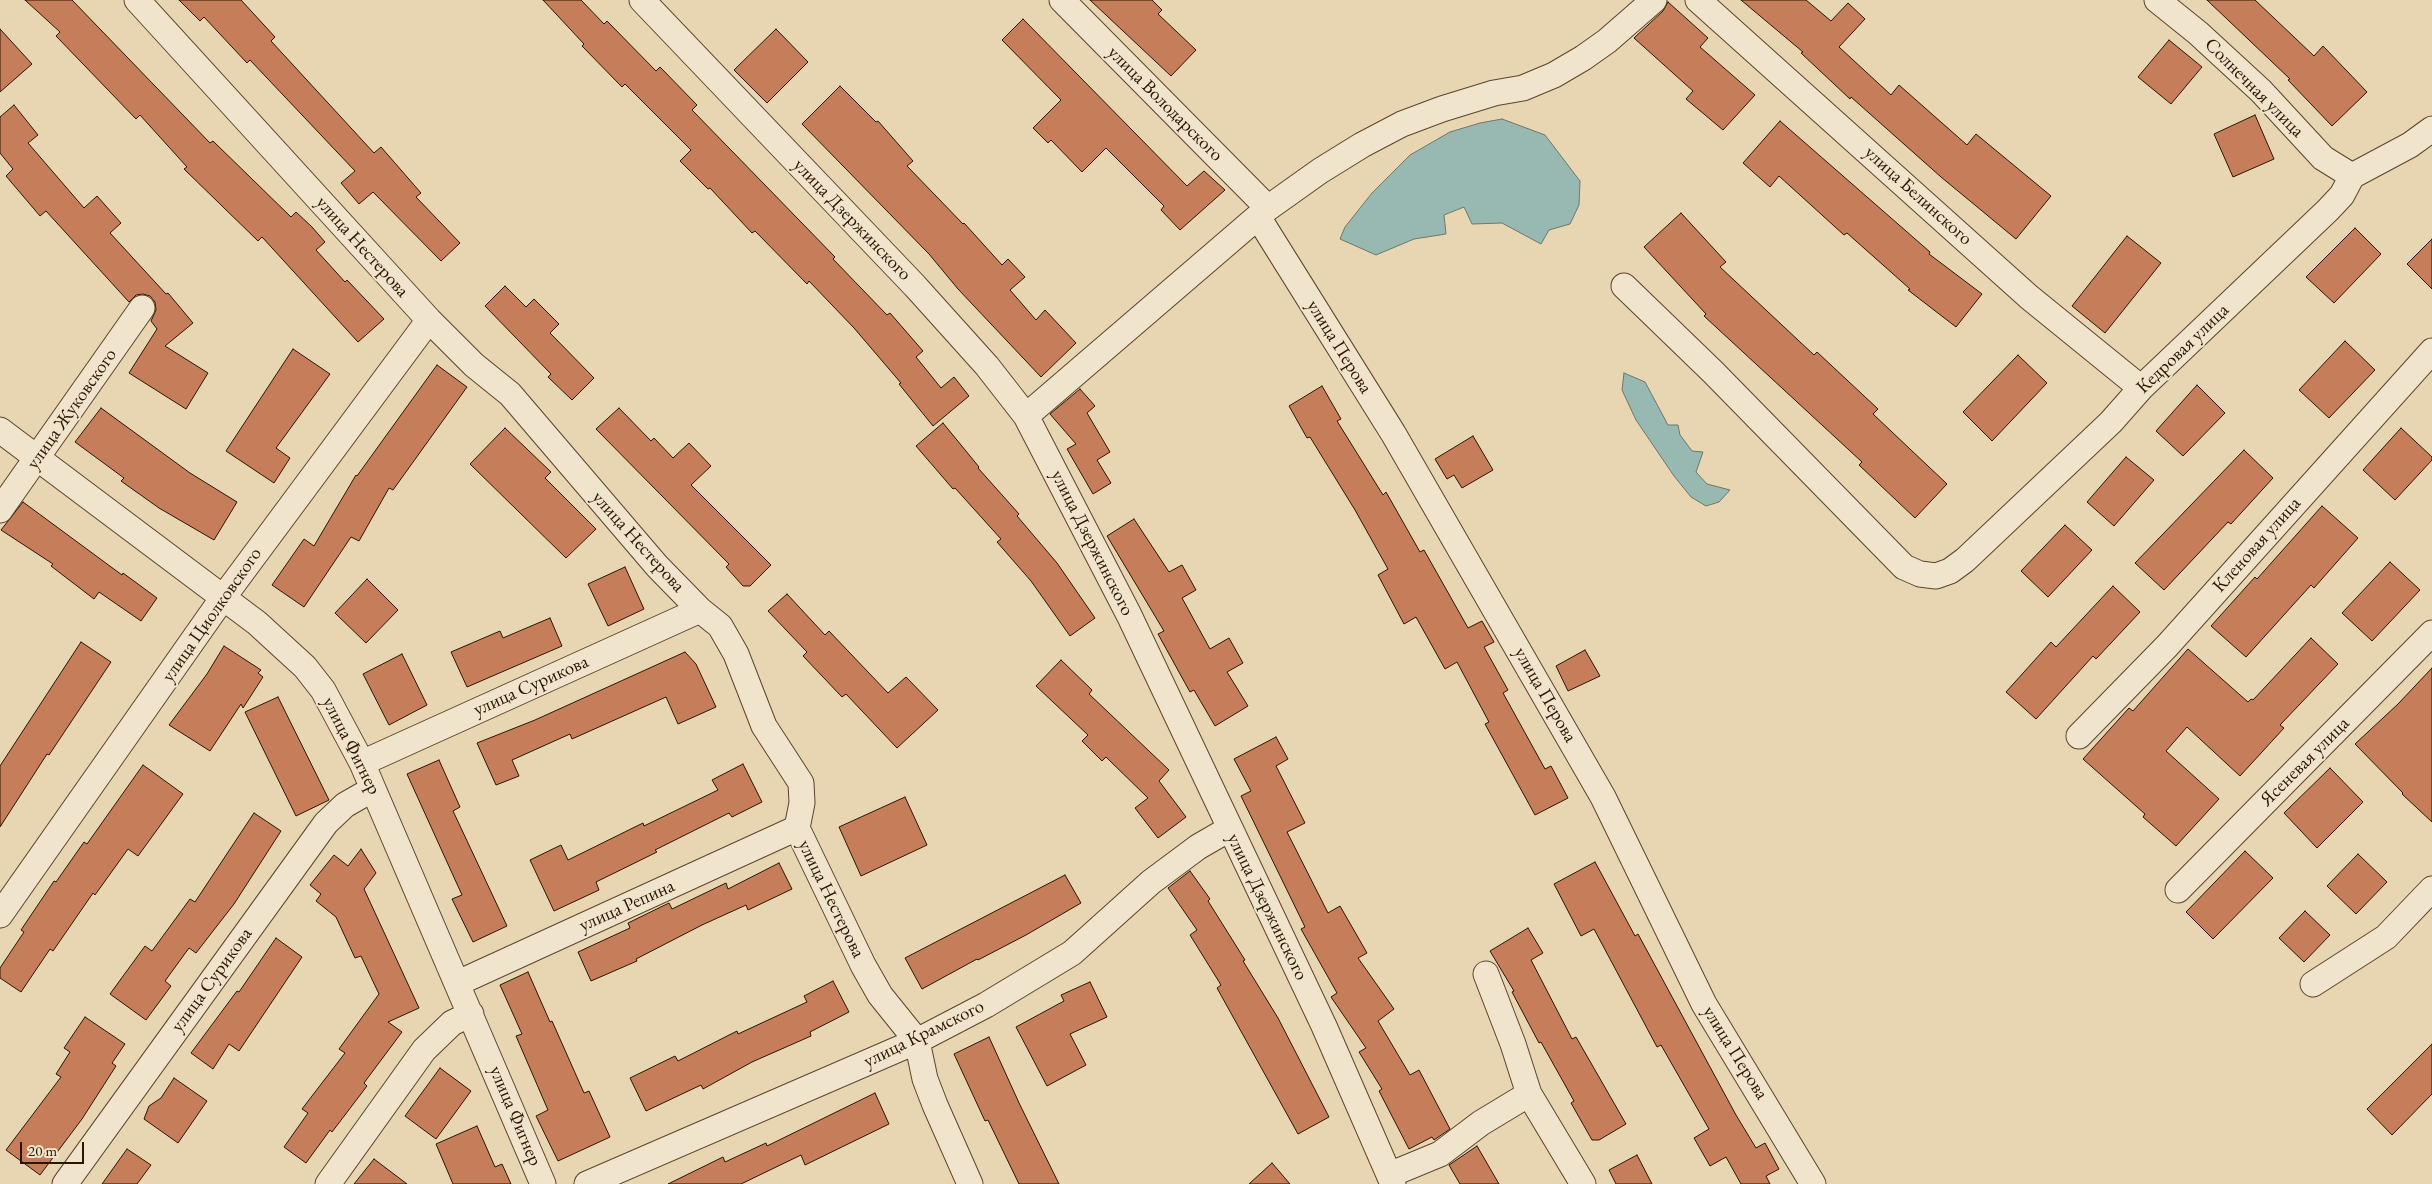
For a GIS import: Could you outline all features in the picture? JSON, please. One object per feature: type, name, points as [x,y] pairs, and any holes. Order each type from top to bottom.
[{"type":"street","name":"улица Нестерова","points":[[137,0],[429,320],[474,365],[510,394],[657,566],[700,610],[720,626],[727,638],[764,726],[801,783],[802,803],[797,828],[863,965],[880,995],[917,1041],[925,1079],[934,1105],[970,1184]]},
{"type":"street","name":"улица Дзержинского","points":[[642,0],[915,286],[987,366],[1026,416],[1129,615],[1324,1026],[1391,1180]]},
{"type":"street","name":"улица Володарского","points":[[1062,0],[1263,213]]},
{"type":"street","points":[[1026,416],[1263,213],[1362,144],[1402,124],[1486,96],[1523,88],[1554,75],[1607,41],[1654,0]]},
{"type":"street","name":"улица Белинского","points":[[1698,0],[2029,297],[2141,388]]},
{"type":"street","name":"Солнечная улица","points":[[2157,0],[2198,33],[2261,91],[2323,158],[2352,176]]},
{"type":"street","points":[[2352,176],[2410,145],[2432,129]]},
{"type":"street","name":"Кедровая улица","points":[[1624,286],[1713,372],[1904,567],[1920,574],[1936,576],[1950,571],[1965,560],[2111,422],[2141,388],[2328,210],[2342,195],[2352,176]]},
{"type":"street","name":"улица Перова","points":[[1263,213],[1393,433],[1603,797],[1704,1004],[1813,1184]]},
{"type":"street","name":"улица Жуковского","points":[[0,510],[142,308]]},
{"type":"street","name":"улица Циолковского","points":[[0,915],[222,599],[429,320]]},
{"type":"street","name":"Кленовая улица","points":[[2079,736],[2167,646],[2432,351]]},
{"type":"street","name":"улица Фигнер","points":[[0,430],[222,599],[257,623],[306,667],[337,714],[362,763],[543,1184]]},
{"type":"street","name":"улица Сурикова","points":[[362,763],[700,610]]},
{"type":"street","name":"Ясеневая улица","points":[[2178,890],[2432,633]]},
{"type":"street","name":"улица Сурикова","points":[[65,1184],[326,823],[345,805],[373,788]]},
{"type":"street","name":"улица Репина","points":[[458,983],[797,828]]},
{"type":"street","name":"улица Крамского","points":[[587,1184],[917,1041],[986,1005],[1072,953],[1152,882],[1198,847],[1229,829]]},
{"type":"street","points":[[2313,984],[2386,937],[2432,890]]},
{"type":"street","points":[[1486,974],[1513,1044],[1529,1094],[1583,1184]]},
{"type":"street","points":[[328,1184],[424,1050],[452,1023],[471,1014]]},
{"type":"street","points":[[1391,1180],[1440,1154],[1481,1123],[1529,1094]]},
{"type":"water","points":[[1502,119],[1545,135],[1580,181],[1579,205],[1570,224],[1549,230],[1541,244],[1502,223],[1472,224],[1464,207],[1444,215],[1446,234],[1414,239],[1376,255],[1340,239],[1345,227],[1372,193],[1410,155],[1450,132]]},
{"type":"water","points":[[1624,373],[1645,382],[1668,425],[1678,425],[1680,435],[1692,451],[1703,452],[1696,472],[1707,484],[1730,490],[1719,502],[1706,506],[1691,497],[1674,476],[1636,420],[1622,390]]},
{"type":"building","points":[[25,0],[72,0],[210,143],[213,141],[291,217],[296,212],[312,227],[325,242],[316,250],[345,282],[347,280],[384,319],[358,342],[262,237],[258,241],[184,169],[187,167],[140,115],[136,119],[56,36],[60,32]]},
{"type":"building","points":[[179,0],[241,0],[275,37],[271,41],[374,153],[381,147],[421,193],[416,197],[460,243],[441,261],[373,192],[359,204],[341,183],[355,171],[250,60],[247,63],[204,17],[200,21]]},
{"type":"building","points":[[543,0],[581,0],[604,24],[607,21],[656,71],[660,67],[697,105],[692,110],[835,257],[833,259],[887,315],[890,313],[923,351],[916,357],[941,388],[954,377],[969,396],[933,426],[899,384],[901,383],[854,328],[809,281],[807,284],[755,231],[752,233],[710,188],[708,189],[680,161],[691,150],[625,84],[622,87],[582,46],[584,44]]},
{"type":"building","points":[[1090,0],[1152,0],[1162,10],[1158,14],[1196,50],[1171,76]]},
{"type":"building","points":[[1741,0],[1806,0],[1831,21],[1848,3],[1865,19],[1839,47],[1891,95],[1899,85],[1967,145],[1976,134],[2051,196],[2016,239],[1941,177],[1851,97],[1850,99],[1801,53],[1803,52]]},
{"type":"building","points":[[2207,0],[2255,0],[2314,56],[2323,46],[2367,92],[2332,126],[2288,80],[2290,79]]},
{"type":"building","points":[[1668,2],[1708,38],[1700,47],[1755,95],[1723,130],[1686,99],[1693,91],[1634,38],[1663,11]]},
{"type":"building","points":[[1023,19],[1187,186],[1204,171],[1225,190],[1180,230],[1161,210],[1164,206],[1106,148],[1082,172],[1051,140],[1048,143],[1033,128],[1061,100],[1002,40]]},
{"type":"building","points":[[0,29],[32,64],[0,92]]},
{"type":"building","points":[[776,29],[808,62],[767,103],[734,70]]},
{"type":"building","points":[[2169,40],[2202,67],[2171,104],[2138,77]]},
{"type":"building","points":[[840,86],[876,122],[878,121],[913,161],[907,166],[964,223],[1002,265],[1008,259],[1025,277],[1010,290],[1036,320],[1045,310],[1076,343],[1041,377],[958,289],[929,254],[802,124]]},
{"type":"building","points":[[14,105],[38,135],[28,143],[84,208],[97,196],[121,223],[110,233],[166,294],[168,293],[193,323],[165,346],[208,373],[186,409],[129,373],[157,329],[151,321],[156,310],[155,302],[150,296],[143,294],[136,295],[129,302],[46,211],[40,216],[6,176],[13,169],[0,153],[0,117]]},
{"type":"building","points":[[2255,115],[2274,159],[2233,177],[2214,134]]},
{"type":"building","points":[[1780,121],[1930,252],[1929,254],[1982,294],[1956,327],[1908,290],[1910,289],[1847,233],[1844,235],[1779,176],[1770,187],[1743,163]]},
{"type":"building","points":[[1681,213],[1726,262],[1720,267],[1814,355],[1817,352],[1878,409],[1873,414],[1947,484],[1915,518],[1859,465],[1862,462],[1704,316],[1706,314],[1644,247]]},
{"type":"building","points":[[2355,228],[2381,254],[2334,303],[2306,277]]},
{"type":"building","points":[[2127,236],[2161,263],[2105,333],[2072,306]]},
{"type":"building","points":[[2432,239],[2432,289],[2407,264]]},
{"type":"building","points":[[505,286],[526,307],[534,299],[559,324],[550,333],[594,378],[572,400],[548,377],[551,374],[485,306]]},
{"type":"building","points":[[2345,341],[2375,370],[2329,418],[2299,390]]},
{"type":"building","points":[[293,349],[330,374],[276,448],[290,458],[274,483],[226,451]]},
{"type":"building","points":[[2018,355],[2047,383],[1992,441],[1963,412]]},
{"type":"building","points":[[437,365],[467,387],[393,490],[389,488],[359,541],[351,537],[304,607],[272,585],[304,539],[314,546],[356,475]]},
{"type":"building","points":[[2197,385],[2225,413],[2183,456],[2156,431]]},
{"type":"building","points":[[1322,386],[1341,419],[1337,421],[1383,495],[1386,492],[1420,552],[1424,550],[1468,628],[1482,621],[1494,642],[1484,647],[1508,690],[1503,693],[1545,769],[1551,766],[1568,798],[1535,815],[1485,724],[1489,722],[1457,662],[1445,669],[1416,617],[1404,624],[1378,575],[1388,569],[1355,510],[1310,437],[1307,438],[1289,406]]},
{"type":"building","points":[[1080,389],[1095,406],[1087,413],[1110,452],[1097,460],[1111,483],[1093,494],[1067,449],[1076,444],[1050,414]]},
{"type":"building","points":[[101,408],[190,473],[237,502],[214,540],[159,508],[121,481],[124,478],[75,442]]},
{"type":"building","points":[[619,408],[651,441],[654,438],[673,458],[689,443],[711,466],[691,485],[771,565],[750,586],[743,586],[726,567],[729,564],[596,429]]},
{"type":"building","points":[[943,423],[978,468],[1019,514],[1017,516],[1057,563],[1095,618],[1070,636],[1031,581],[997,542],[1001,539],[955,488],[953,489],[916,446]]},
{"type":"building","points":[[505,428],[551,472],[545,478],[596,529],[566,558],[470,464]]},
{"type":"building","points":[[2401,428],[2432,457],[2432,460],[2395,500],[2363,470]]},
{"type":"building","points":[[1473,436],[1493,470],[1462,488],[1454,475],[1447,479],[1435,459]]},
{"type":"building","points":[[2244,450],[2273,478],[2231,524],[2228,522],[2164,590],[2135,563]]},
{"type":"building","points":[[2126,457],[2154,480],[2114,526],[2087,502]]},
{"type":"building","points":[[23,502],[122,575],[123,573],[157,598],[141,621],[99,592],[94,599],[51,566],[53,564],[1,530]]},
{"type":"building","points":[[2322,506],[2358,538],[2314,588],[2311,585],[2246,657],[2211,626],[2255,577],[2257,579]]},
{"type":"building","points":[[1134,519],[1169,572],[1182,565],[1196,590],[1182,598],[1210,649],[1229,638],[1243,663],[1227,672],[1248,706],[1215,726],[1194,690],[1190,692],[1158,634],[1164,631],[1107,536]]},
{"type":"building","points":[[2065,525],[2092,550],[2048,597],[2021,571]]},
{"type":"building","points":[[2390,562],[2420,590],[2372,641],[2342,613]]},
{"type":"building","points":[[625,567],[644,609],[608,626],[588,584]]},
{"type":"building","points":[[367,579],[398,610],[366,643],[335,613]]},
{"type":"building","points":[[2113,586],[2140,612],[2096,659],[2093,656],[2036,719],[2006,692],[2051,642],[2056,647]]},
{"type":"building","points":[[787,594],[825,635],[829,631],[888,693],[906,677],[938,710],[897,748],[846,694],[842,697],[803,656],[807,652],[768,611]]},
{"type":"building","points":[[550,618],[562,646],[467,687],[451,652],[500,631],[503,638]]},
{"type":"building","points":[[2311,638],[2338,664],[2280,725],[2284,728],[2240,776],[2187,727],[2166,751],[2219,799],[2176,846],[2143,817],[2145,814],[2083,759],[2129,708],[2133,711],[2188,649],[2248,702],[2251,699],[2253,700]]},
{"type":"building","points":[[81,642],[111,662],[49,755],[47,754],[0,827],[0,766]]},
{"type":"building","points":[[224,646],[261,670],[258,673],[263,677],[243,708],[241,704],[210,751],[169,725],[207,674]]},
{"type":"building","points":[[1585,650],[1600,676],[1568,691],[1556,666]]},
{"type":"building","points":[[685,652],[696,664],[716,707],[678,724],[666,697],[572,739],[570,734],[512,760],[519,776],[496,785],[477,743],[535,720]]},
{"type":"building","points":[[402,654],[427,705],[389,725],[363,674]]},
{"type":"building","points":[[1061,660],[1092,690],[1089,694],[1169,770],[1159,781],[1186,817],[1158,838],[1135,808],[1148,798],[1106,757],[1102,761],[1082,741],[1088,735],[1036,686]]},
{"type":"building","points":[[2432,668],[2432,822],[2402,794],[2355,744],[2398,704]]},
{"type":"building","points":[[278,697],[329,800],[296,816],[245,712]]},
{"type":"building","points":[[1276,737],[1288,759],[1276,766],[1305,823],[1287,832],[1328,913],[1340,906],[1367,953],[1358,958],[1394,1009],[1378,1021],[1410,1075],[1419,1070],[1450,1129],[1434,1140],[1432,1137],[1409,1149],[1379,1091],[1382,1089],[1359,1052],[1366,1048],[1331,997],[1337,993],[1301,929],[1305,927],[1241,796],[1251,791],[1234,759]]},
{"type":"building","points":[[439,760],[460,807],[453,811],[507,926],[473,942],[452,899],[462,895],[407,774]]},
{"type":"building","points":[[743,764],[762,802],[732,817],[729,813],[655,850],[657,852],[596,882],[599,890],[554,911],[530,860],[561,845],[568,860],[643,823],[644,826],[718,790],[712,780]]},
{"type":"building","points":[[143,765],[183,794],[138,856],[128,849],[95,895],[93,893],[53,951],[50,949],[21,992],[0,978],[0,968],[24,932],[21,930],[54,881],[56,882],[84,842],[87,844]]},
{"type":"building","points":[[2330,768],[2363,802],[2317,848],[2284,813]]},
{"type":"building","points":[[905,797],[927,845],[861,876],[839,827]]},
{"type":"building","points":[[254,813],[281,831],[234,904],[196,953],[189,948],[165,981],[171,986],[146,1020],[110,994],[145,946],[152,951],[190,899],[195,902]]},
{"type":"building","points":[[361,849],[376,873],[364,889],[419,1008],[388,1022],[402,1032],[364,1083],[367,1086],[332,1132],[330,1130],[306,1163],[284,1147],[308,1113],[302,1109],[345,1053],[339,1049],[379,994],[361,956],[355,958],[336,917],[316,901],[321,894],[310,885],[334,855],[348,866]]},
{"type":"building","points":[[2245,851],[2273,878],[2213,939],[2186,912]]},
{"type":"building","points":[[2358,854],[2387,882],[2356,914],[2327,886]]},
{"type":"building","points":[[1595,862],[1635,936],[1638,934],[1736,1115],[1756,1148],[1765,1143],[1779,1169],[1766,1176],[1770,1184],[1741,1184],[1726,1157],[1710,1166],[1694,1138],[1709,1129],[1661,1045],[1657,1047],[1594,929],[1581,936],[1554,884]]},
{"type":"building","points":[[779,863],[792,889],[748,910],[746,905],[702,925],[636,959],[637,961],[591,981],[578,952],[630,928],[628,923],[669,903],[672,909],[726,883],[728,889]]},
{"type":"building","points":[[1190,871],[1210,899],[1208,901],[1278,1018],[1329,1117],[1298,1134],[1217,988],[1221,985],[1190,935],[1197,930],[1168,888]]},
{"type":"building","points":[[1065,875],[1081,903],[1026,935],[922,989],[905,958]]},
{"type":"building","points":[[2305,911],[2330,935],[2304,962],[2279,938]]},
{"type":"building","points":[[1528,928],[1543,953],[1531,960],[1572,1039],[1576,1037],[1626,1124],[1599,1140],[1592,1140],[1571,1103],[1574,1101],[1541,1042],[1539,1043],[1512,992],[1514,991],[1490,951]]},
{"type":"building","points":[[276,938],[302,957],[239,1051],[229,1044],[213,1069],[191,1053],[237,991],[239,992]]},
{"type":"building","points":[[528,972],[584,1093],[589,1091],[610,1137],[558,1161],[536,1116],[548,1110],[516,1036],[522,1034],[500,985]]},
{"type":"building","points":[[833,981],[849,1012],[810,1032],[811,1036],[752,1062],[703,1089],[701,1085],[646,1111],[630,1078],[675,1056],[678,1061],[737,1031],[738,1034],[807,1002],[804,996]]},
{"type":"building","points":[[1090,982],[1107,1017],[1070,1034],[1086,1065],[1047,1086],[1016,1027],[1064,1001],[1061,995]]},
{"type":"building","points":[[85,1017],[125,1044],[112,1063],[116,1066],[82,1119],[40,1175],[6,1150],[61,1077],[56,1074],[70,1052],[64,1048]]},
{"type":"building","points":[[989,1037],[1059,1184],[1019,1184],[988,1120],[985,1121],[954,1054]]},
{"type":"building","points":[[2432,1044],[2432,1094],[2392,1135],[2367,1109]]},
{"type":"building","points":[[440,1068],[471,1091],[436,1139],[405,1116]]},
{"type":"building","points":[[174,1078],[207,1101],[178,1143],[144,1119],[149,1106],[161,1098]]},
{"type":"building","points":[[875,1093],[889,1124],[805,1165],[801,1155],[741,1184],[668,1184],[723,1157],[725,1162],[766,1143],[767,1146]]},
{"type":"building","points":[[477,1126],[495,1167],[502,1164],[511,1184],[453,1184],[436,1144]]},
{"type":"building","points":[[1477,1146],[1499,1184],[1460,1184],[1449,1165]]},
{"type":"building","points":[[127,1149],[151,1165],[137,1184],[102,1184]]},
{"type":"building","points":[[1637,1155],[1652,1184],[1616,1184],[1609,1170]]},
{"type":"building","points":[[374,1159],[407,1184],[354,1184]]},
{"type":"building","points":[[1272,1163],[1290,1184],[1249,1184]]}]
